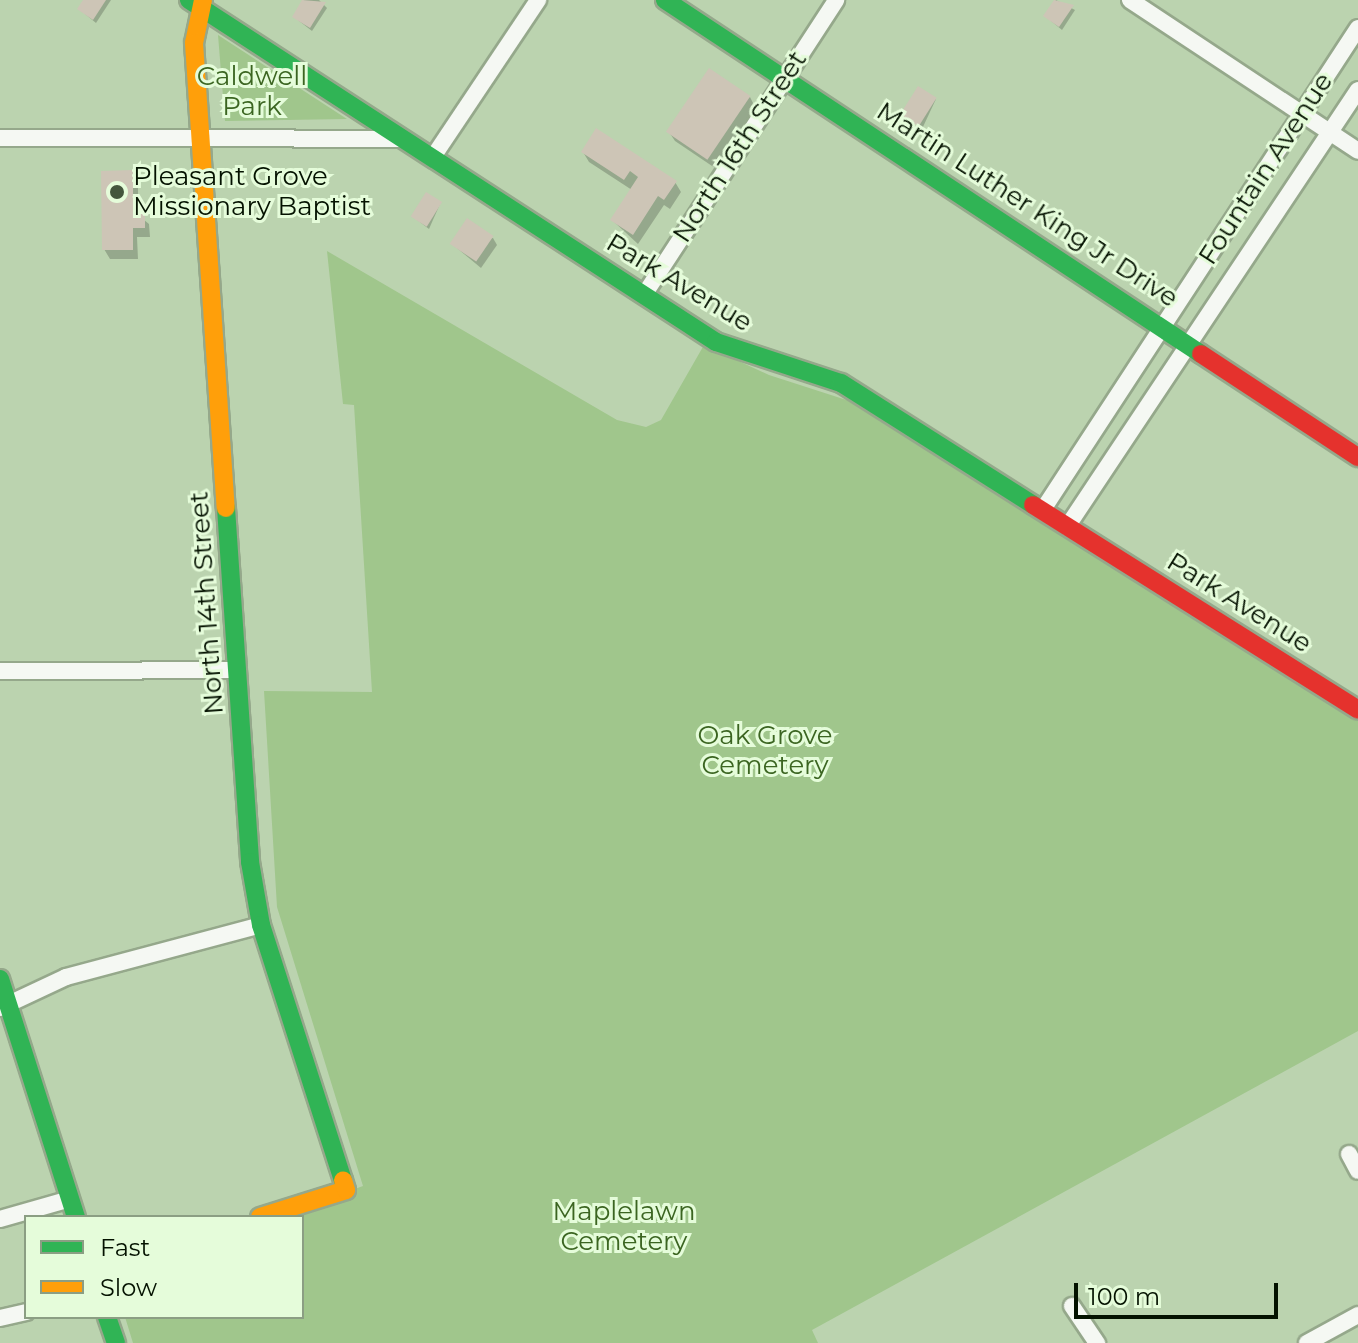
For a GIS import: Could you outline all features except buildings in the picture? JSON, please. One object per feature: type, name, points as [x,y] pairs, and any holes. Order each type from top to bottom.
[{"type":"main road","name":"Martin Luther King Jr Drive","points":[[665,0],[1188,342],[1358,457]]},
{"type":"main road","name":"Park Avenue","points":[[197,2],[716,342],[841,383],[1358,710]]},
{"type":"main road","name":"North 14th Street","points":[[197,2],[194,43],[250,862],[261,925],[346,1190],[266,1215]]},
{"type":"main road","points":[[0,979],[4,1006],[73,1208]]},
{"type":"main road","points":[[108,1319],[116,1343]]},
{"type":"street","points":[[433,157],[538,0]]},
{"type":"street","name":"North 16th Street","points":[[644,295],[836,0]]},
{"type":"street","points":[[1130,0],[1358,151]]},
{"type":"street","name":"Fountain Avenue","points":[[1042,511],[1358,28]]},
{"type":"street","name":"Fountain Avenue","points":[[1067,527],[1358,90]]},
{"type":"street","points":[[0,138],[404,139]]},
{"type":"street","points":[[0,671],[237,670]]},
{"type":"street","points":[[4,1006],[66,977],[261,925]]},
{"type":"street","points":[[1349,1154],[1358,1171]]},
{"type":"street","points":[[27,1215],[73,1208]]},
{"type":"street","points":[[0,1219],[24,1215]]},
{"type":"street","points":[[1072,1306],[1097,1343]]},
{"type":"street","points":[[0,1318],[24,1312]]},
{"type":"street","points":[[1307,1343],[1358,1315]]},
{"type":"green space","name":"Caldwell Park","points":[[218,35],[347,119],[225,121]]},
{"type":"green space","name":"Oak Grove Cemetery","points":[[327,251],[617,420],[646,427],[661,420],[704,345],[769,375],[865,406],[1358,719],[1358,1031],[812,1330],[818,1343],[133,1343],[126,1319],[304,1319],[304,1215],[283,1215],[363,1186],[277,907],[264,691],[372,692],[354,405],[343,404]]},
{"type":"traffic: fast","points":[[189,0],[716,342],[841,383],[1033,505]]},
{"type":"traffic: fast","points":[[665,0],[1201,354]]},
{"type":"traffic: fast","points":[[226,508],[250,862],[261,925],[343,1180]]},
{"type":"traffic: fast","points":[[0,979],[75,1215]]},
{"type":"traffic: fast","points":[[108,1319],[116,1343]]},
{"type":"traffic: slow","points":[[203,0],[194,43],[226,508]]},
{"type":"traffic: slow","points":[[266,1215],[346,1190],[343,1180]]},
{"type":"traffic: jam","points":[[1201,354],[1358,457]]},
{"type":"traffic: jam","points":[[1033,505],[1358,710]]},
{"type":"place","name":"Pleasant Grove Missionary Baptist","points":[[117,192]]},
{"type":"park label","name":"Maplelawn Cemetery","points":[[624,1227]]}]
